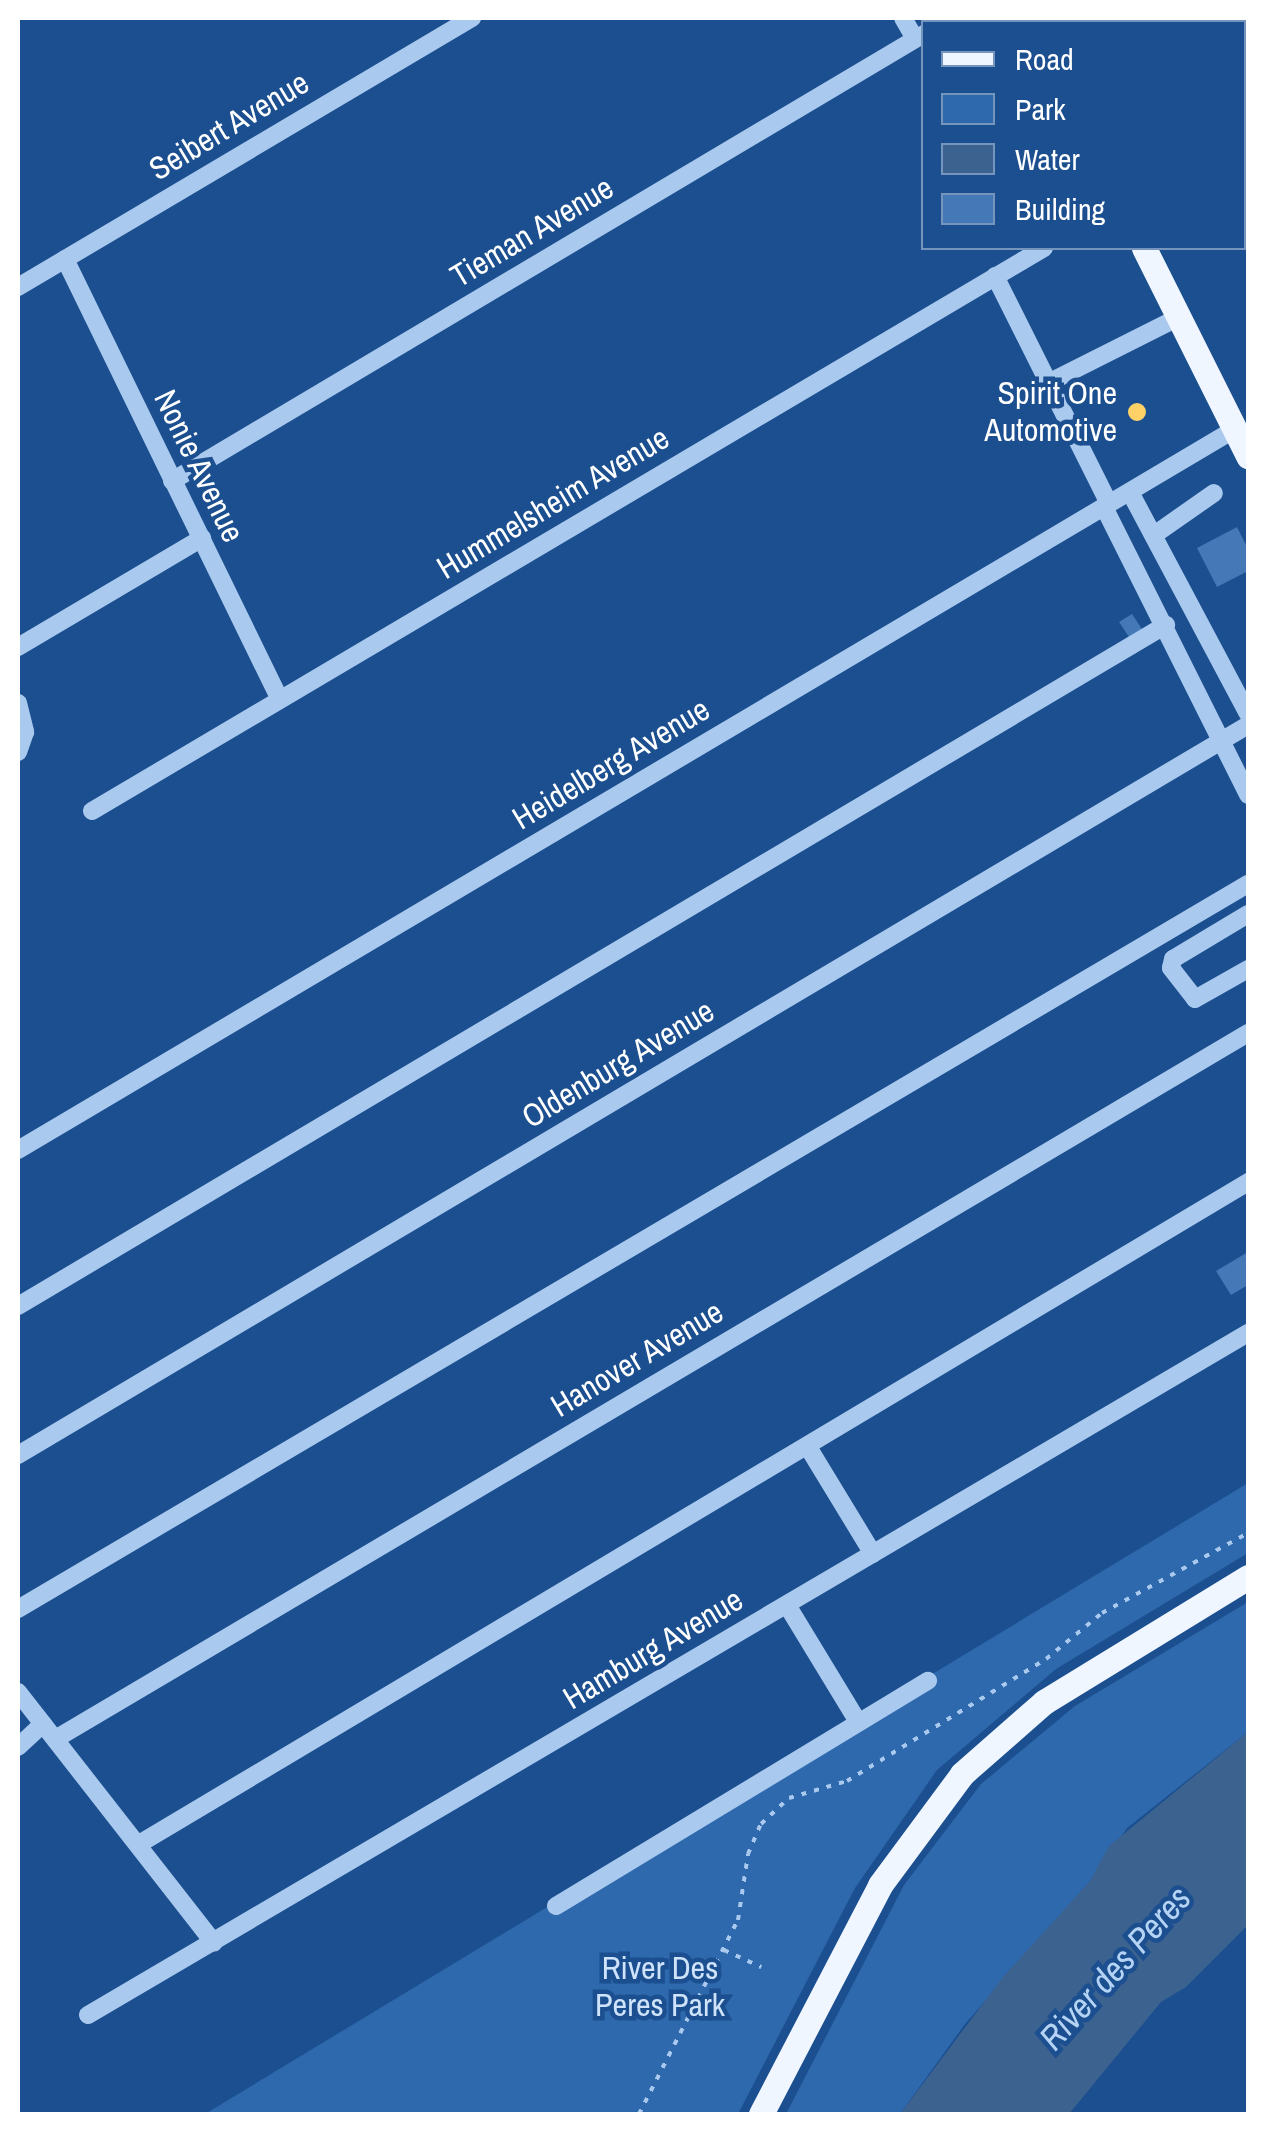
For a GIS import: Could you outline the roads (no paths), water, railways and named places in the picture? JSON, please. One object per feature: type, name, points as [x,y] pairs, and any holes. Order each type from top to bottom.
[{"type":"main road","points":[[1145,250],[1248,456]]},
{"type":"main road","points":[[761,2114],[880,1885],[962,1774],[1044,1702],[1248,1577]]},
{"type":"street","name":"Seibert Avenue","points":[[18,287],[472,18]]},
{"type":"street","points":[[903,18],[919,37]]},
{"type":"street","name":"Tieman Avenue","points":[[172,481],[919,37]]},
{"type":"street","name":"Hummelsheim Avenue","points":[[92,811],[1041,250]]},
{"type":"street","name":"Nonie Avenue","points":[[65,259],[280,700]]},
{"type":"street","points":[[996,276],[1050,382],[1056,408],[1248,795]]},
{"type":"street","points":[[1050,382],[1179,317]]},
{"type":"street","name":"Heidelberg Avenue","points":[[18,1150],[1235,429]]},
{"type":"street","points":[[1130,492],[1248,714]]},
{"type":"street","points":[[1154,536],[1214,493]]},
{"type":"street","points":[[18,647],[202,538]]},
{"type":"street","points":[[18,1306],[1166,625]]},
{"type":"street","points":[[18,703],[25,732],[18,752]]},
{"type":"street","name":"Oldenburg Avenue","points":[[18,1455],[1248,726]]},
{"type":"street","points":[[18,1609],[1248,884]]},
{"type":"street","points":[[1248,914],[1172,960],[1171,968],[1195,999],[1248,969]]},
{"type":"street","name":"Hanover Avenue","points":[[57,1738],[1248,1032]]},
{"type":"street","points":[[139,1844],[1248,1182]]},
{"type":"street","name":"Hamburg Avenue","points":[[88,2015],[1248,1334]]},
{"type":"street","points":[[808,1447],[873,1554]]},
{"type":"street","points":[[787,1605],[858,1722]]},
{"type":"street","points":[[556,1906],[928,1681]]},
{"type":"street","points":[[18,1692],[214,1943]]},
{"type":"street","points":[[18,1748],[43,1724]]},
{"type":"water","name":"River des Peres","points":[[1248,1732],[1248,1925],[1186,1987],[1161,2002],[1069,2114],[900,2114],[1003,1977],[1090,1881],[1109,1846]]},
{"type":"place","name":"Spirit One Automotive","points":[[1137,412]]},
{"type":"park label","name":"River Des Peres Park","points":[[660,1988]]}]
